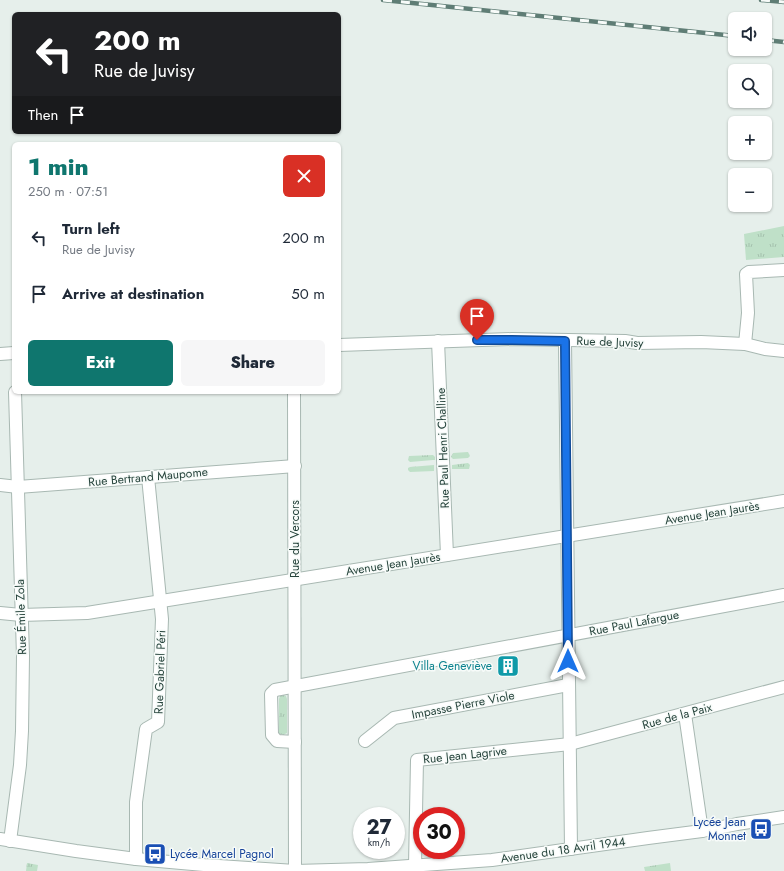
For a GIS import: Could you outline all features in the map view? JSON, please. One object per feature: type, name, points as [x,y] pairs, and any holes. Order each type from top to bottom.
[{"type":"street","points":[[745,344],[748,313],[746,274],[749,272],[784,270]]},
{"type":"street","name":"Rue de Juvisy","points":[[341,345],[438,341],[625,341],[637,343],[695,342],[745,344],[765,349],[784,351]]},
{"type":"street","name":"Rue Paul Henri Challine","points":[[438,341],[447,555]]},
{"type":"street","points":[[565,341],[568,685],[572,849]]},
{"type":"street","points":[[0,354],[12,353]]},
{"type":"street","name":"Rue Émile Zola","points":[[5,840],[20,765],[22,738],[23,656],[15,394]]},
{"type":"street","name":"Rue du Vercors","points":[[294,394],[295,871]]},
{"type":"street","name":"Rue Bertrand Maupome","points":[[0,485],[18,488],[295,466]]},
{"type":"street","name":"Rue Gabriel Péri","points":[[136,859],[136,802],[146,730],[158,722],[162,619],[148,477]]},
{"type":"street","name":"Avenue Jean Jaurès","points":[[0,613],[21,615],[88,613],[784,502]]},
{"type":"street","name":"Rue Paul Lafargue","points":[[295,686],[784,595]]},
{"type":"street","name":"Impasse Pierre Viole","points":[[365,741],[394,718],[568,685]]},
{"type":"street","points":[[295,686],[275,690],[272,693],[271,732],[277,741],[295,742]]},
{"type":"street","name":"Rue de la Paix","points":[[570,744],[784,688]]},
{"type":"street","points":[[685,714],[702,831]]},
{"type":"street","name":"Rue Jean Lagrive","points":[[415,866],[417,760],[570,744]]},
{"type":"street","name":"Avenue du 18 Avril 1944","points":[[5,840],[76,852],[136,859],[295,871],[415,866],[492,860],[702,831],[784,817]]},
{"type":"green space","points":[[784,226],[784,257],[746,260],[744,234]]},
{"type":"green space","points":[[468,452],[470,456],[468,458],[453,459],[451,457],[453,453]]},
{"type":"green space","points":[[433,455],[435,460],[410,462],[408,460],[409,456]]},
{"type":"green space","points":[[468,463],[470,465],[469,469],[452,469],[452,465]]},
{"type":"green space","points":[[434,465],[434,471],[410,472],[408,470],[410,467]]},
{"type":"green space","points":[[280,696],[286,696],[287,699],[287,733],[283,735],[279,733],[279,699]]},
{"type":"green space","points":[[27,863],[38,865],[37,871],[26,871]]},
{"type":"green space","points":[[670,863],[671,871],[645,871],[644,867]]},
{"type":"railway","points":[[383,0],[728,35]]},
{"type":"railway","points":[[761,0],[784,2]]},
{"type":"railway","points":[[772,41],[784,42]]},
{"type":"place","name":"Villa Geneviève","points":[[508,666]]},
{"type":"place","name":"Lycée Jean Monnet","points":[[761,829]]},
{"type":"place","name":"Lycée Marcel Pagnol","points":[[155,854]]},
{"type":"route","points":[[477,340],[565,341],[568,661]]}]
